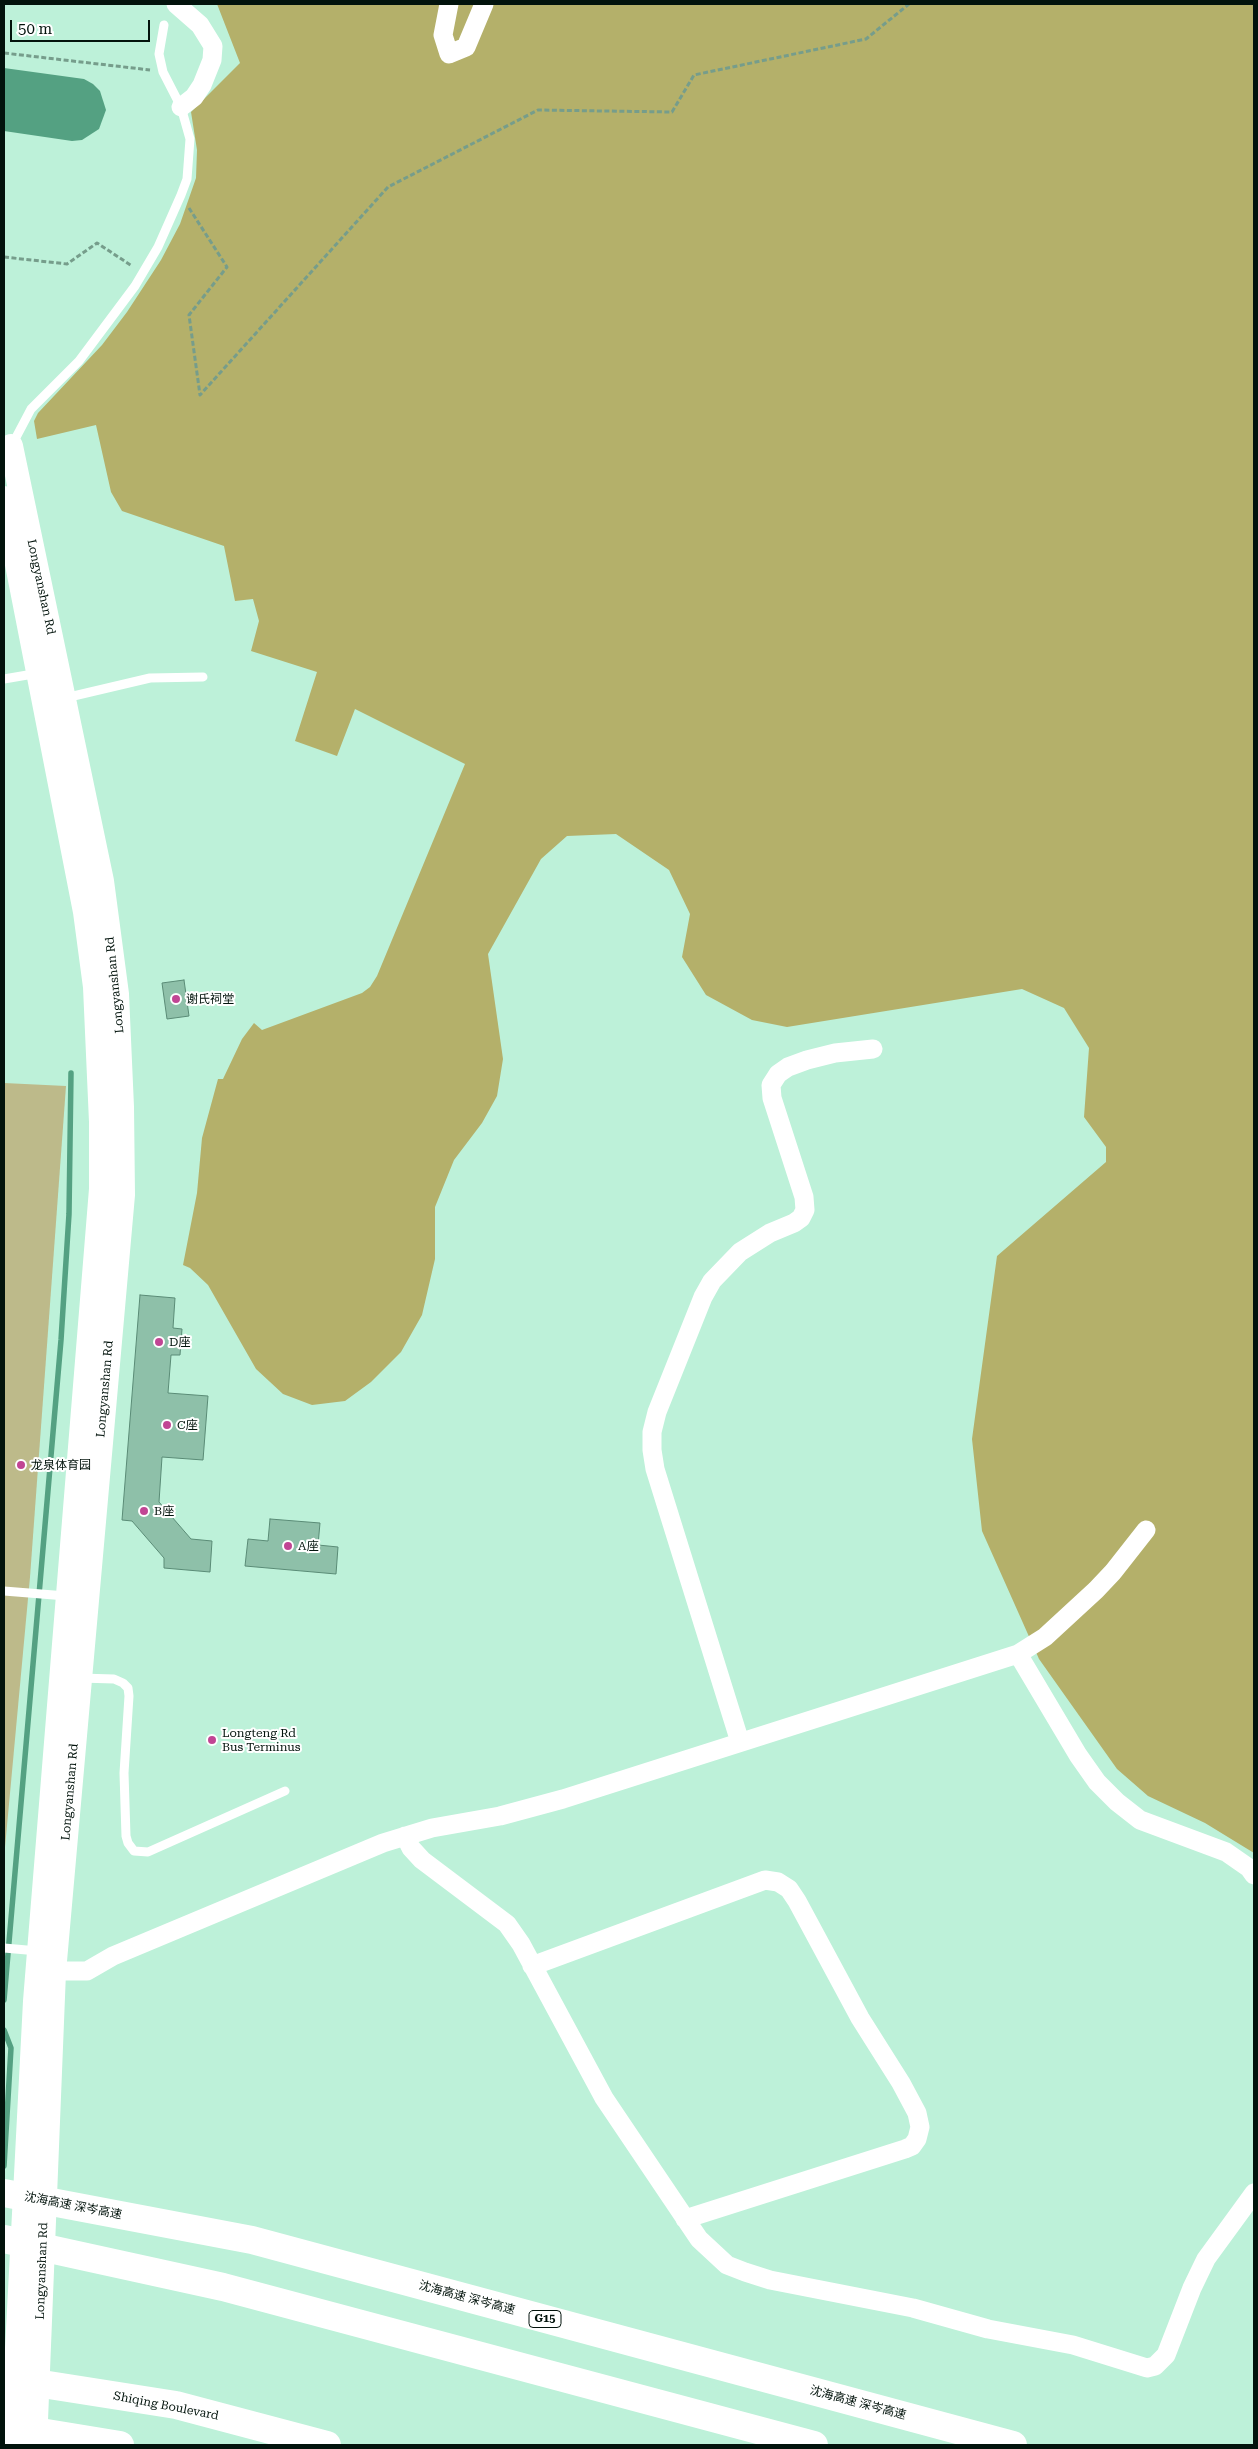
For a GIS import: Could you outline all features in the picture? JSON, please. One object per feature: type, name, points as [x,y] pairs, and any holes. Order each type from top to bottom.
[{"type":"main road","name":"沈海高速 深岑高速","points":[[4,2192],[252,2240],[1013,2445]]},
{"type":"main road","points":[[4,2239],[222,2287],[814,2445]]},
{"type":"main road","name":"Shiqing Boulevard","points":[[4,2378],[176,2405],[327,2445]]},
{"type":"main road","points":[[4,2426],[120,2445]]},
{"type":"street","points":[[176,4],[200,25],[212,46],[212,60],[202,85],[194,97],[181,107]]},
{"type":"street","points":[[449,4],[443,35],[449,54],[466,47],[484,4]]},
{"type":"street","name":"Longyanshan Rd","points":[[7,452],[54,700],[85,912],[92,969],[101,1122],[101,1189],[67,1596],[71,1678],[47,1962],[26,2149],[12,2445]]},
{"type":"street","name":"Longyanshan Rd","points":[[4,498],[49,671]]},
{"type":"street","points":[[740,1742],[655,1469],[652,1432],[664,1395],[703,1297],[712,1281],[740,1252],[763,1237],[794,1223],[801,1218],[805,1210],[804,1197],[772,1098],[771,1085],[778,1074],[788,1067],[807,1060],[835,1053],[873,1049]]},
{"type":"street","points":[[47,1962],[87,1972],[113,1956],[353,1855],[405,1836],[432,1828],[527,1809],[1018,1654],[1045,1637],[1096,1590],[1146,1530]]},
{"type":"street","points":[[1018,1654],[1078,1755],[1097,1782],[1117,1802],[1140,1820],[1226,1852],[1249,1868],[1254,1875]]},
{"type":"street","points":[[405,1836],[411,1848],[422,1860],[507,1924],[604,2098],[685,2219],[712,2253],[727,2265],[770,2280],[913,2308],[988,2329],[1089,2349],[1147,2368],[1156,2366],[1166,2354],[1192,2288],[1206,2259],[1254,2193]]},
{"type":"street","points":[[532,1966],[765,1880],[784,1885],[797,1901],[860,2018],[901,2083],[917,2113],[920,2127],[917,2140],[912,2146],[905,2149],[685,2219]]},
{"type":"street","name":"Longyanshan Rd","points":[[35,2445],[47,1962]]},
{"type":"lane","points":[[7,452],[31,410],[79,361],[110,323],[158,247],[187,179],[190,138],[181,107],[163,72],[159,54],[164,25]]},
{"type":"lane","points":[[4,679],[49,671]]},
{"type":"lane","points":[[54,700],[150,678],[203,677]]},
{"type":"lane","points":[[4,1591],[67,1596]]},
{"type":"lane","points":[[71,1678],[114,1679],[124,1683],[128,1688],[130,1696],[124,1773],[126,1836],[128,1843],[134,1851],[148,1852],[285,1791]]},
{"type":"lane","points":[[4,1948],[14,1949],[47,1962]]},
{"type":"path","points":[[181,195],[228,268],[189,315],[200,395],[388,187],[538,110],[672,112],[694,75],[866,40],[909,4]]},
{"type":"path","points":[[4,53],[163,72]]},
{"type":"path","points":[[4,257],[67,264],[97,243],[142,274]]},
{"type":"shaded area","points":[[217,4],[1254,4],[1254,1853],[1205,1823],[1148,1796],[1117,1769],[1039,1659],[982,1531],[972,1439],[997,1256],[1106,1162],[1106,1147],[1084,1117],[1089,1048],[1064,1008],[1022,989],[787,1027],[752,1020],[706,995],[682,957],[690,914],[669,870],[616,834],[567,836],[541,859],[488,954],[503,1059],[497,1096],[482,1123],[454,1160],[435,1207],[435,1259],[422,1315],[401,1352],[371,1382],[345,1401],[312,1405],[283,1394],[256,1369],[208,1285],[190,1268],[183,1265],[197,1193],[202,1138],[218,1079],[223,1079],[242,1039],[254,1023],[262,1030],[362,993],[370,987],[377,976],[465,764],[355,709],[337,756],[295,741],[317,672],[251,651],[259,621],[253,599],[235,601],[224,546],[122,511],[111,492],[96,425],[37,439],[34,421],[38,413],[102,345],[127,312],[161,260],[180,224],[196,178],[197,150],[191,112],[240,63]]},
{"type":"shaded area","points":[[4,68],[84,79],[93,84],[100,91],[106,110],[99,129],[82,140],[72,141],[4,131]]},
{"type":"shaded area","name":"龙泉体育园","points":[[4,1083],[66,1086],[30,1577],[4,1858]]},
{"type":"building","name":"谢氏祠堂","points":[[184,980],[189,1016],[167,1019],[162,983]]},
{"type":"building","points":[[140,1295],[175,1298],[173,1328],[182,1329],[180,1355],[171,1355],[168,1393],[208,1396],[203,1460],[162,1457],[159,1502],[191,1539],[212,1541],[210,1572],[164,1568],[164,1558],[132,1521],[122,1520]]},
{"type":"building","name":"A座","points":[[270,1519],[320,1523],[318,1545],[338,1547],[336,1574],[245,1566],[248,1539],[268,1541]]},
{"type":"waterway","points":[[4,2000],[61,1340],[69,1214],[71,1073]]},
{"type":"waterway","points":[[4,2030],[11,2048],[4,2166]]},
{"type":"place","name":"谢氏祠堂","points":[[176,999]]},
{"type":"place","name":"D座","points":[[159,1342]]},
{"type":"place","name":"C座","points":[[167,1425]]},
{"type":"place","name":"龙泉体育园","points":[[21,1465]]},
{"type":"place","name":"B座","points":[[144,1511]]},
{"type":"place","name":"A座","points":[[288,1546]]},
{"type":"place","name":"Longteng Rd Bus Terminus","points":[[212,1740]]}]
